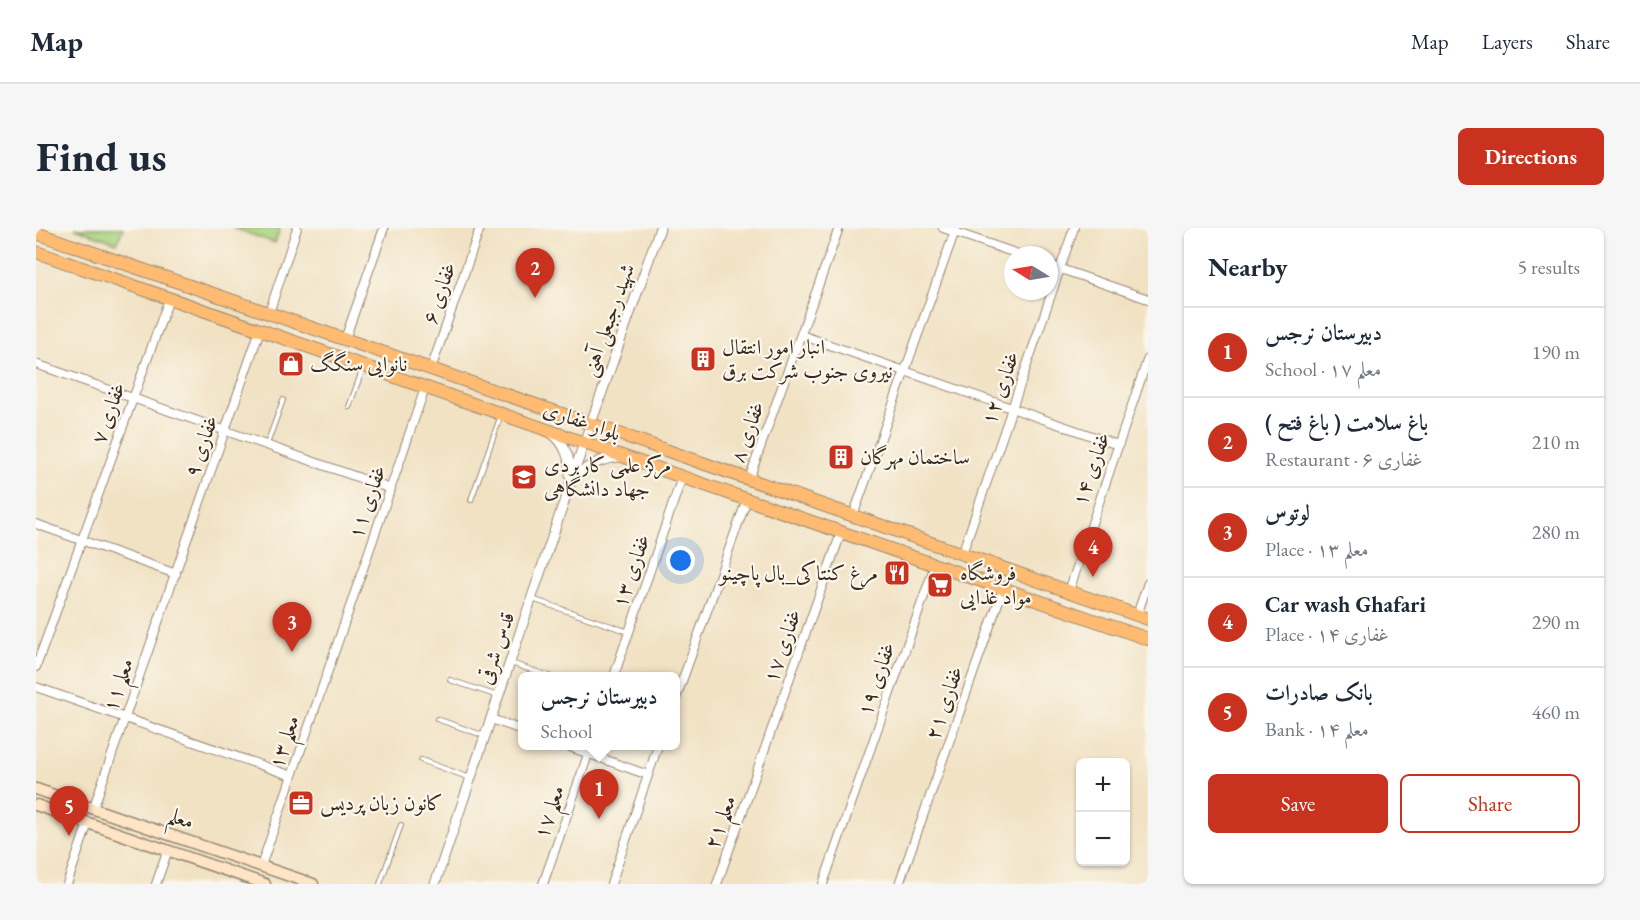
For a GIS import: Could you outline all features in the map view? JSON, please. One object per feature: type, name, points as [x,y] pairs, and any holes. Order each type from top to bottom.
[{"type":"main road","name":"بلوار غفاری","points":[[36,233],[1142,617]]},
{"type":"main road","name":"بلوار غفاری","points":[[36,252],[1148,639]]},
{"type":"main road","name":"معلم","points":[[36,789],[313,884]]},
{"type":"main road","name":"معلم","points":[[36,805],[258,883]]},
{"type":"street","points":[[269,313],[297,228]]},
{"type":"street","points":[[345,339],[384,228]]},
{"type":"street","name":"غفاری ۶","points":[[431,369],[480,228]]},
{"type":"street","name":"شهید رجبعلی آهنی","points":[[591,424],[660,228]]},
{"type":"street","name":"غفاری ۸","points":[[749,479],[839,228]]},
{"type":"street","points":[[943,228],[955,230],[1004,249]]},
{"type":"street","name":"غفاری ۱۲","points":[[962,554],[1074,228]]},
{"type":"street","points":[[853,516],[955,230]]},
{"type":"street","points":[[1060,268],[1148,299]]},
{"type":"street","name":"غفاری ۷","points":[[36,667],[169,299]]},
{"type":"street","name":"غفاری ۹","points":[[176,574],[260,330]]},
{"type":"street","points":[[801,335],[1118,445]]},
{"type":"street","name":"غفاری ۱۴","points":[[1069,591],[1118,445],[1145,376],[1148,358]]},
{"type":"street","points":[[36,364],[391,489]]},
{"type":"street","name":"غفاری ۱۱","points":[[342,629],[425,388]]},
{"type":"street","name":"قدس شرقی","points":[[435,884],[591,424]]},
{"type":"street","points":[[544,429],[556,436],[563,446],[570,471],[569,489]]},
{"type":"street","points":[[569,489],[575,477],[604,459],[618,457],[633,460]]},
{"type":"street","name":"غفاری ۱۳","points":[[615,672],[682,477]]},
{"type":"street","points":[[680,684],[747,499]]},
{"type":"street","points":[[36,524],[176,574]]},
{"type":"street","name":"غفاری ۱۷","points":[[757,772],[842,532]]},
{"type":"street","name":"غفاری ۱۹","points":[[823,884],[934,565]]},
{"type":"street","name":"معلم ۱۱","points":[[93,809],[176,574]]},
{"type":"street","points":[[1142,617],[1148,583]]},
{"type":"street","name":"غفاری ۲۱","points":[[899,884],[1003,589]]},
{"type":"street","name":"معلم ۱۳","points":[[261,866],[342,629]]},
{"type":"street","points":[[36,687],[292,776]]},
{"type":"street","points":[[491,719],[518,729]]},
{"type":"street","name":"معلم ۱۷","points":[[543,884],[590,750]]},
{"type":"street","points":[[592,750],[648,775]]},
{"type":"street","points":[[611,884],[657,750]]},
{"type":"street","name":"معلم ۲۱","points":[[717,884],[757,772]]},
{"type":"street","points":[[67,884],[88,823]]},
{"type":"street","points":[[156,884],[168,850]]},
{"type":"lane","points":[[349,407],[364,366]]},
{"type":"lane","points":[[266,445],[283,400]]},
{"type":"lane","points":[[471,500],[501,414]]},
{"type":"lane","points":[[532,599],[629,632]]},
{"type":"lane","points":[[510,663],[537,672]]},
{"type":"lane","points":[[450,680],[499,696]]},
{"type":"lane","points":[[437,719],[485,737]]},
{"type":"lane","points":[[421,760],[471,778]]},
{"type":"lane","points":[[380,884],[401,825]]},
{"type":"green space","points":[[75,228],[123,228],[117,243]]},
{"type":"green space","points":[[233,228],[280,228],[275,243]]},
{"type":"place","name":"باغ سلامت ( باغ فتح )","points":[[535,298]]},
{"type":"place","name":"انبار امور انتقال نیروی جنوب شرکت برق","points":[[703,359]]},
{"type":"place","name":"نانوایی سنگگ","points":[[291,364]]},
{"type":"place","name":"ساختمان مهرگان","points":[[841,457]]},
{"type":"place","name":"مرکز علمی کاربردی جهاد دانشگاهی","points":[[524,477]]},
{"type":"place","name":"مرغ کنتاکی_بال پاچینو","points":[[897,573]]},
{"type":"place","name":"Car wash Ghafari","points":[[1093,577]]},
{"type":"place","name":"فروشگاه مواد غذایی","points":[[940,585]]},
{"type":"place","name":"لوتوس","points":[[292,652]]},
{"type":"place","name":"کانون زبان پردیس","points":[[301,803]]},
{"type":"place","name":"دبیرستان نرجس","points":[[599,819]]},
{"type":"place","name":"بانک صادرات","points":[[69,836]]}]
